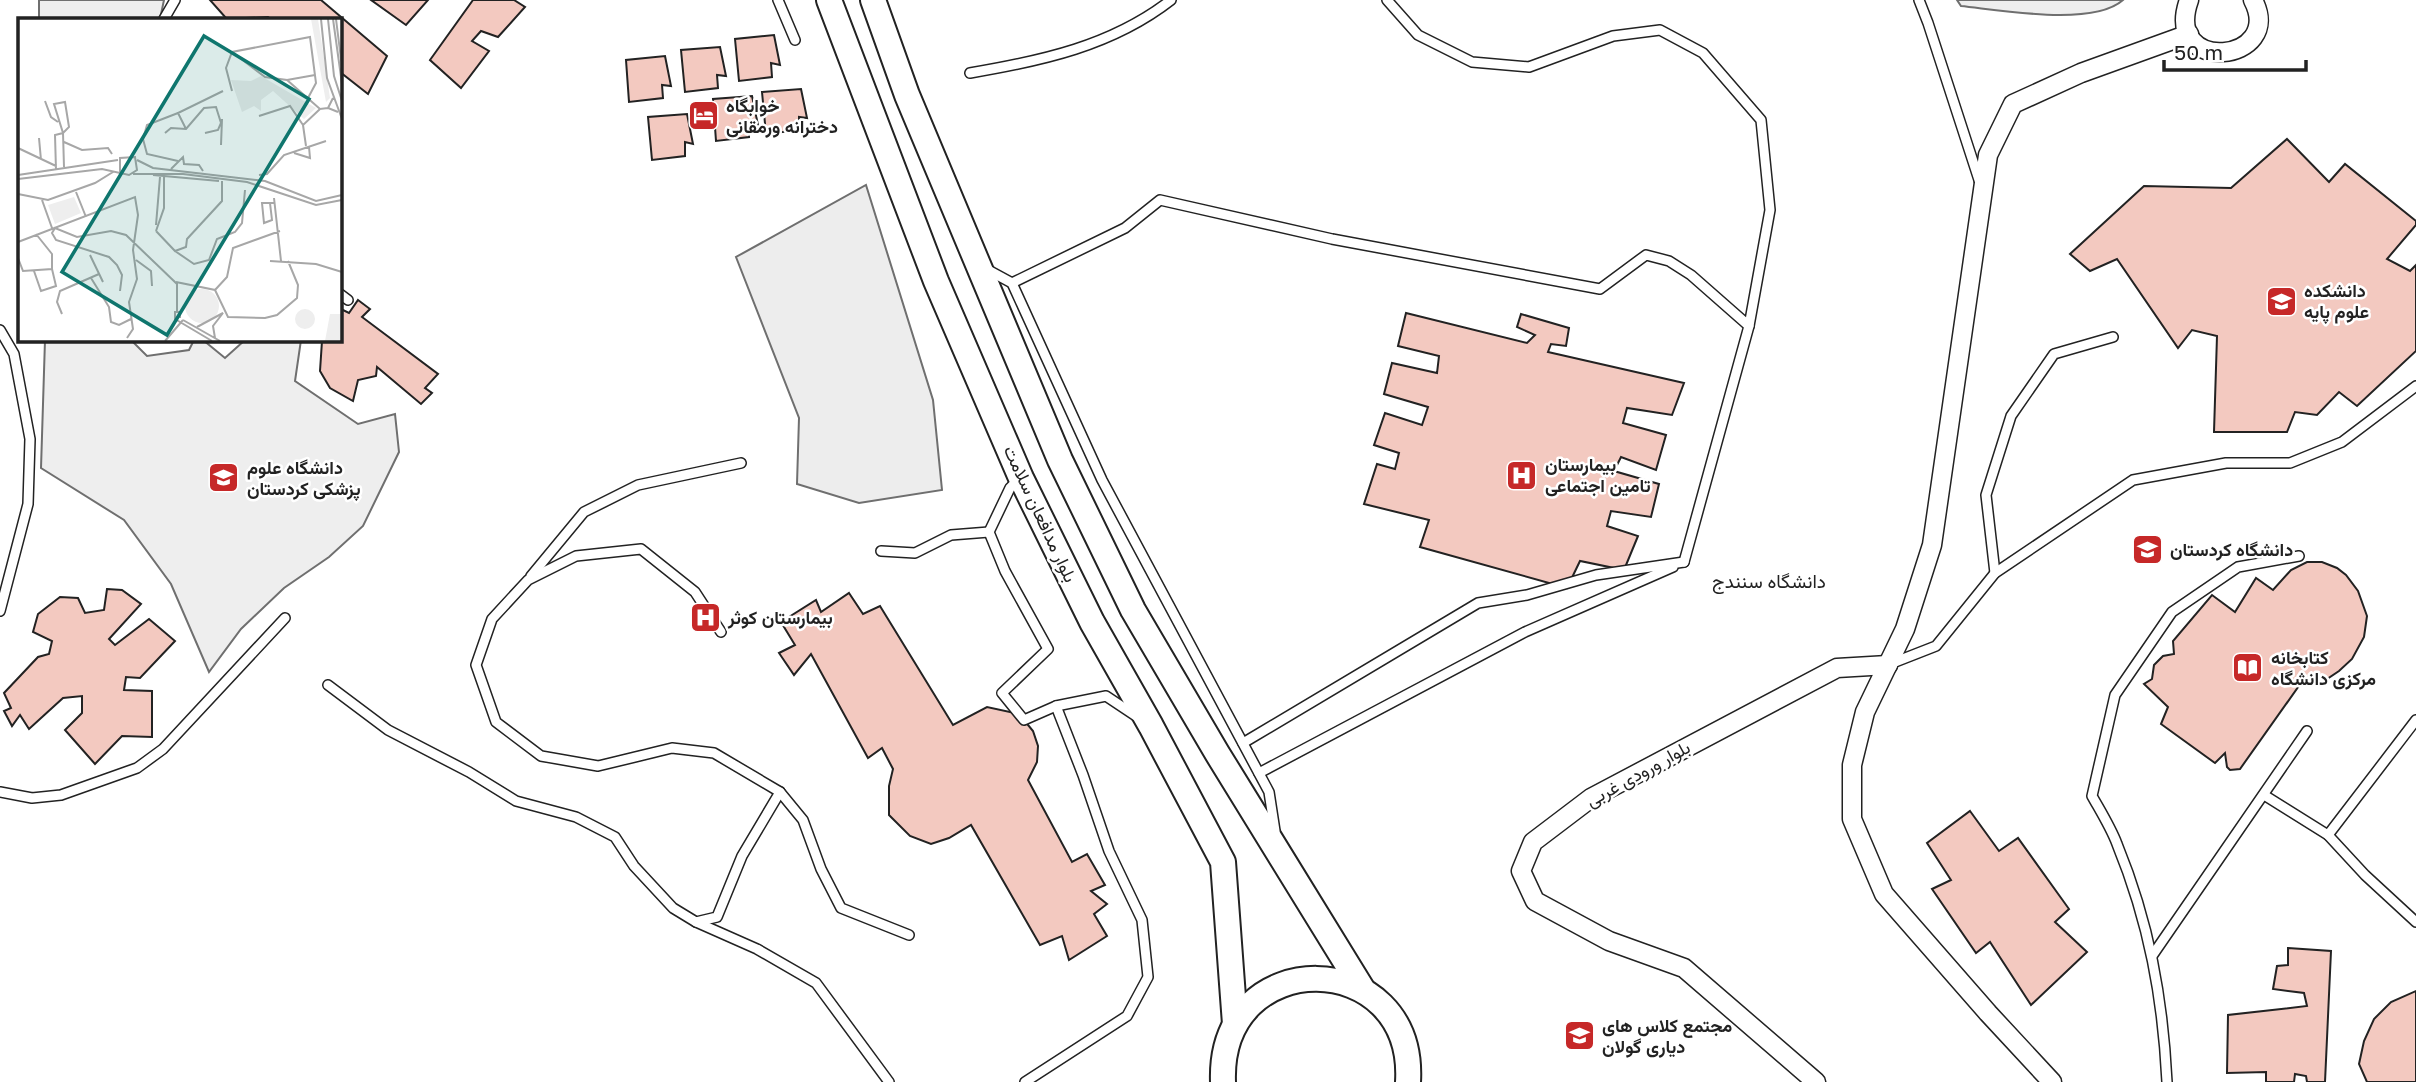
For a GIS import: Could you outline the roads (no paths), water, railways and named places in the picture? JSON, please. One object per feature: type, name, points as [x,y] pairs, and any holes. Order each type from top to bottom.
[{"type":"main road","name":"بلوار مدافعان سلامت","points":[[829,0],[936,281],[1021,478],[1092,622],[1152,726],[1223,862],[1235,1024]]},
{"type":"main road","points":[[873,0],[907,95],[1060,460],[1133,610],[1217,753],[1363,990]]},
{"type":"main road","points":[[1223,1082],[1224,1051],[1235,1024],[1254,1001],[1278,985],[1307,978],[1336,979],[1363,990],[1386,1009],[1402,1033],[1409,1062],[1408,1082]]},
{"type":"street","points":[[2189,0],[2185,10],[2185,23],[2189,34],[2207,51],[2219,54],[2231,53],[2250,40],[2258,17],[2253,0]]},
{"type":"street","points":[[2052,1082],[1884,894],[1852,819],[1852,765],[1865,712],[1905,629],[1932,545],[1988,155],[2013,104],[2081,73],[2189,34]]},
{"type":"street","name":"بلوار ورودی غربی","points":[[1816,1082],[1684,968],[1609,941],[1535,901],[1521,871],[1533,842],[1591,798],[1836,668],[1888,665]]},
{"type":"lane","points":[[165,18],[175,0]]},
{"type":"lane","points":[[778,0],[795,40]]},
{"type":"lane","points":[[970,73],[1033,62],[1109,38],[1171,0]]},
{"type":"lane","points":[[1387,0],[1418,35],[1472,62],[1529,67],[1613,36],[1660,30],[1703,53],[1761,120],[1770,209],[1749,326],[1684,562]]},
{"type":"lane","points":[[1919,0],[1983,191]]},
{"type":"lane","points":[[1012,283],[1125,228],[1160,200],[1332,240],[1600,289],[1646,255],[1670,261],[1691,275],[1749,326]]},
{"type":"lane","points":[[978,264],[1012,283],[1102,480],[1269,792],[1278,850]]},
{"type":"lane","points":[[341,295],[348,300]]},
{"type":"lane","points":[[0,330],[14,354],[30,439],[28,504],[0,611]]},
{"type":"lane","points":[[1995,573],[1986,495],[2011,416],[2054,354],[2113,337]]},
{"type":"lane","points":[[1888,665],[1936,646],[1995,573],[2133,480],[2226,463],[2290,463],[2342,442],[2416,386]]},
{"type":"lane","points":[[741,463],[638,485],[584,512],[492,619],[476,665],[496,722],[541,756],[598,766],[672,748],[714,753],[780,792],[803,820],[821,869],[841,908],[909,935]]},
{"type":"lane","points":[[1021,478],[1010,488],[989,532],[1005,571],[1048,649],[1024,675],[1002,693],[1024,720],[1056,705],[1106,696],[1152,726]]},
{"type":"lane","points":[[881,551],[915,553],[951,535],[989,532]]},
{"type":"lane","points":[[528,580],[576,556],[641,549],[695,592],[721,632]]},
{"type":"lane","points":[[2167,1082],[2165,1025],[2149,940],[2117,843],[2092,796],[2115,695],[2172,612],[2238,567],[2299,556]]},
{"type":"lane","points":[[1243,743],[1478,603],[1527,595],[1596,575],[1684,562]]},
{"type":"lane","points":[[1259,773],[1525,632],[1684,562]]},
{"type":"lane","points":[[0,792],[32,798],[61,795],[137,768],[163,749],[285,618]]},
{"type":"lane","points":[[328,685],[388,730],[469,772],[516,801],[576,817],[615,837],[634,866],[673,908],[696,922],[757,949],[816,983],[889,1082]]},
{"type":"lane","points":[[1025,1082],[1127,1016],[1148,977],[1142,920],[1109,852],[1056,705]]},
{"type":"lane","points":[[2328,835],[2416,720]]},
{"type":"lane","points":[[2152,957],[2307,731]]},
{"type":"lane","points":[[696,922],[717,917],[742,856],[780,792]]},
{"type":"lane","points":[[2263,795],[2328,835],[2365,875],[2416,922]]},
{"type":"place","name":"خوابگاه دخترانه ورمقانی","points":[[703,116]]},
{"type":"place","name":"دانشکده علوم پایه","points":[[2281,301]]},
{"type":"place","name":"بیمارستان تامین اجتماعی","points":[[1522,475]]},
{"type":"place","name":"دانشگاه علوم پزشکی کردستان","points":[[224,478]]},
{"type":"place","name":"دانشگاه کردستان","points":[[2147,550]]},
{"type":"place","name":"بیمارستان کوثر","points":[[705,618]]},
{"type":"place","name":"کتابخانه مرکزی دانشگاه","points":[[2248,668]]},
{"type":"place","name":"مجتمع کلاس های دیاری گولان","points":[[1579,1036]]},
{"type":"district","name":"دانشگاه سنندج","points":[[1769,581]]}]
